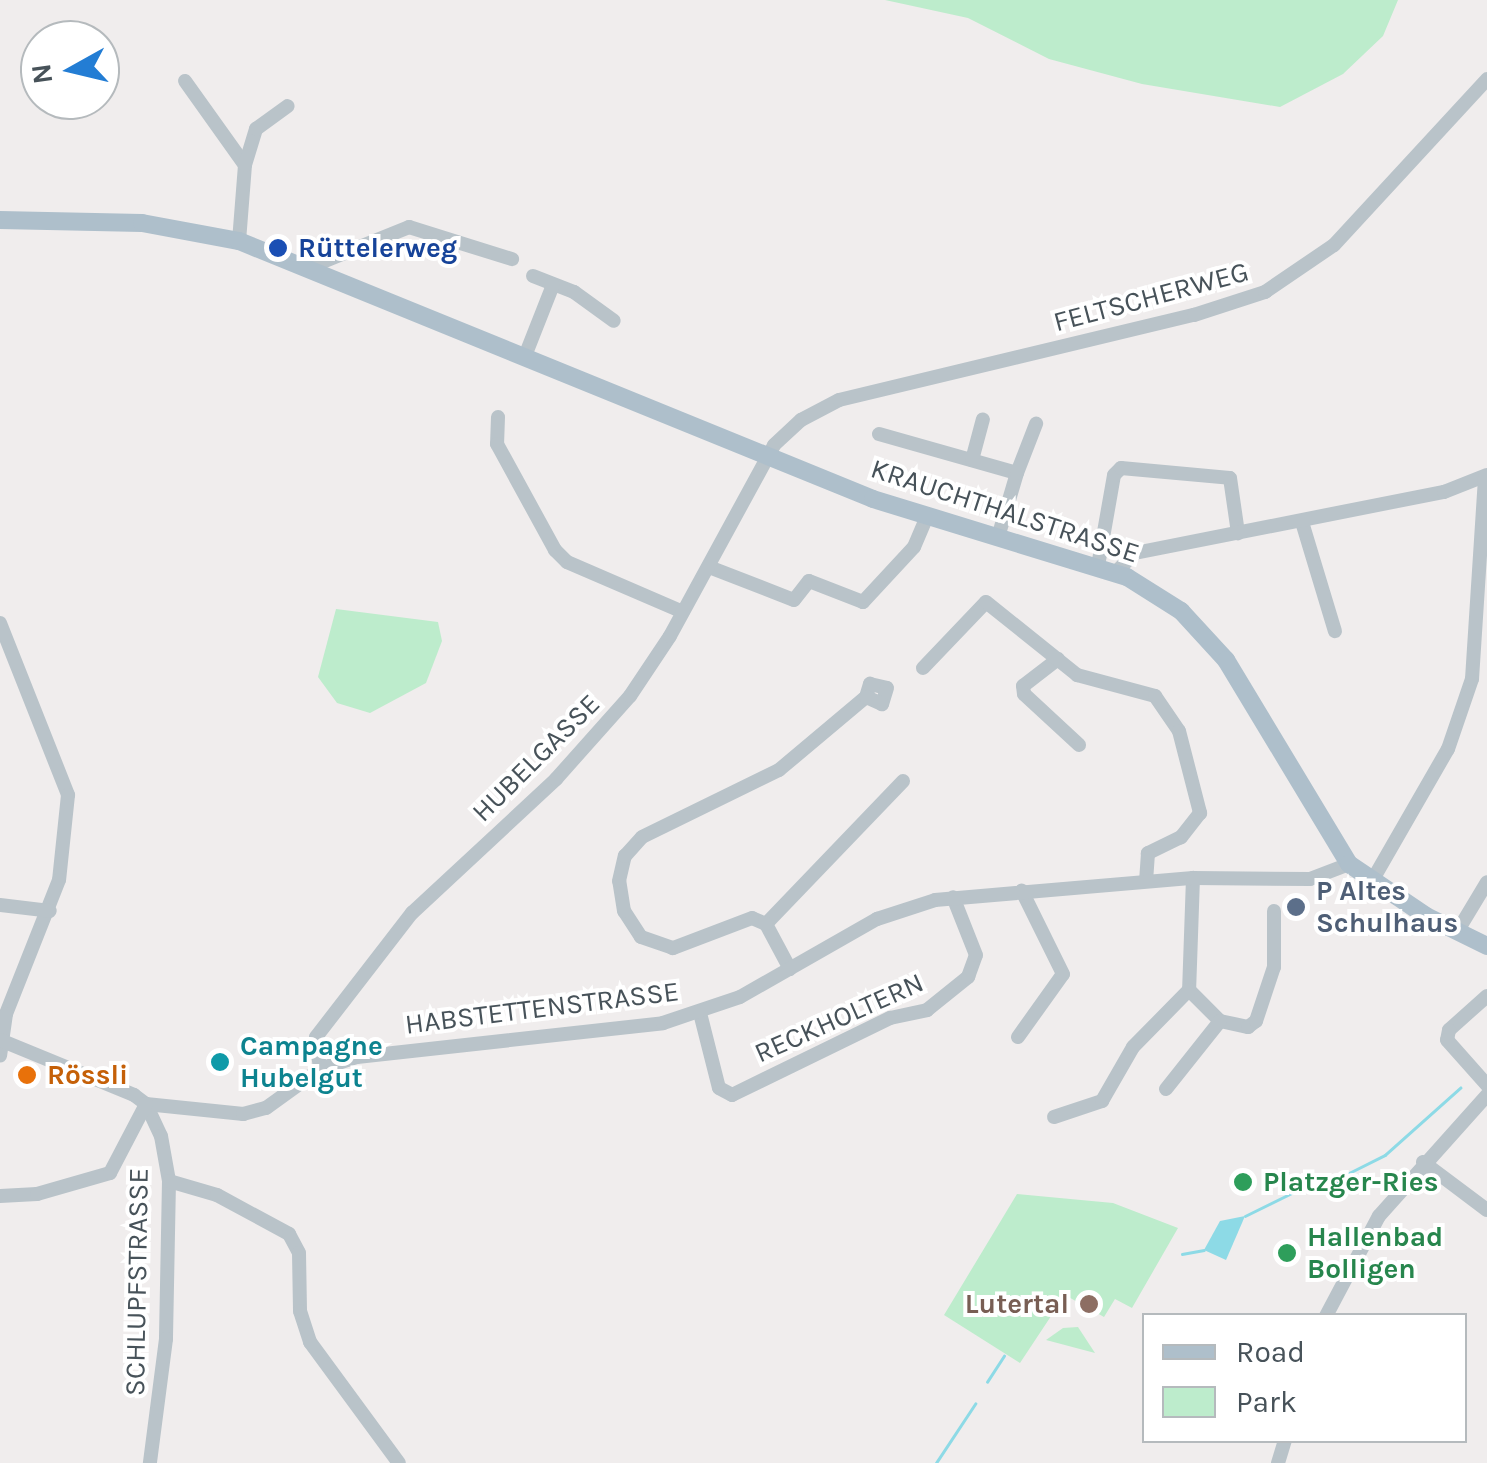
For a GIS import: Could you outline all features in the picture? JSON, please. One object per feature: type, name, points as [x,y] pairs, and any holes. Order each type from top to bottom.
[{"type":"main road","name":"KRAUCHTHALSTRASSE","points":[[0,220],[142,223],[239,241],[768,456],[926,516],[1107,569],[1166,599],[1211,640],[1349,864]]},
{"type":"main road","points":[[1349,864],[1457,932],[1487,946]]},
{"type":"street","name":"FELTSCHERWEG","points":[[768,456],[800,420],[839,400],[1194,316],[1278,285],[1334,245],[1487,79]]},
{"type":"street","points":[[185,82],[244,166]]},
{"type":"street","points":[[239,241],[244,166],[261,123],[288,106]]},
{"type":"street","points":[[310,267],[410,227],[512,259]]},
{"type":"street","points":[[533,276],[614,320]]},
{"type":"street","points":[[525,356],[553,284]]},
{"type":"street","points":[[498,417],[496,444],[555,550],[567,562],[683,612]]},
{"type":"street","points":[[972,460],[984,419]]},
{"type":"street","points":[[998,537],[1036,424]]},
{"type":"street","points":[[878,434],[1018,474]]},
{"type":"street","name":"HUBELGASSE","points":[[320,1069],[316,1038],[394,936],[600,733],[683,612],[768,456]]},
{"type":"street","points":[[1107,569],[1114,475],[1121,468],[1230,478],[1238,533]]},
{"type":"street","points":[[1107,569],[1136,554],[1444,492],[1486,475],[1472,679],[1448,749],[1372,881]]},
{"type":"street","points":[[709,567],[794,600],[810,581],[863,602],[914,547],[926,516]]},
{"type":"street","points":[[1302,522],[1335,631]]},
{"type":"street","points":[[923,668],[986,602],[1058,659],[1107,688],[1136,687],[1156,696],[1179,731],[1200,813],[1181,836],[1148,853],[1146,881]]},
{"type":"street","points":[[0,623],[4,648],[21,675],[68,795],[64,856],[50,911],[6,1014],[1,1046],[104,1080],[146,1104],[110,1173],[37,1194],[0,1196]]},
{"type":"street","points":[[1058,659],[1024,686],[1024,694],[1078,745]]},
{"type":"street","points":[[0,666],[21,675]]},
{"type":"street","points":[[790,968],[766,924],[752,918],[730,922],[672,948],[656,946],[641,937],[624,910],[619,881],[625,856],[642,836],[779,770],[866,697]]},
{"type":"street","points":[[766,924],[902,781]]},
{"type":"street","name":"HABSTETTENSTRASSE","points":[[146,1104],[252,1112],[320,1069],[368,1055],[634,1028],[700,1013],[890,913],[953,897],[1193,878],[1310,880],[1349,864]]},
{"type":"street","points":[[1054,1117],[1102,1101],[1133,1047],[1189,990],[1193,878]]},
{"type":"street","points":[[1457,932],[1487,882]]},
{"type":"street","points":[[1018,1038],[1063,974],[1022,891]]},
{"type":"street","name":"RECKHOLTERN","points":[[700,1013],[719,1088],[732,1095],[890,1018],[927,1010],[968,977],[976,955],[953,897]]},
{"type":"street","points":[[0,905],[50,911]]},
{"type":"street","points":[[1189,990],[1220,1021],[1248,1027],[1256,1021],[1274,968],[1274,911]]},
{"type":"street","points":[[1487,996],[1449,1030],[1447,1040],[1487,1085]]},
{"type":"street","points":[[1166,1089],[1220,1021]]},
{"type":"street","points":[[1328,1313],[1365,1238],[1423,1162],[1487,1095]]},
{"type":"street","name":"SCHLUPFSTRASSE","points":[[146,1104],[170,1181],[165,1369],[150,1463]]},
{"type":"street","points":[[1423,1162],[1487,1210]]},
{"type":"street","points":[[170,1181],[217,1195],[289,1234],[298,1253],[300,1311],[310,1342],[399,1463]]},
{"type":"green space","points":[[885,0],[1398,0],[1383,36],[1343,74],[1280,107],[1142,84],[1049,59],[968,18]]},
{"type":"green space","points":[[336,609],[438,622],[442,641],[426,683],[370,713],[337,703],[318,677]]},
{"type":"green space","points":[[1017,1194],[1113,1203],[1178,1228],[1132,1308],[1115,1299],[1104,1317],[1065,1295],[1020,1363],[944,1315]]},
{"type":"green space","points":[[1078,1327],[1095,1353],[1046,1340],[1063,1328]]},
{"type":"water","points":[[1245,1216],[1226,1260],[1204,1250],[1220,1221]]},
{"type":"waterway","points":[[1349,1173],[1385,1155],[1460,1088]]},
{"type":"waterway","points":[[1245,1216],[1302,1188],[1339,1183]]},
{"type":"waterway","points":[[1182,1254],[1204,1250]]},
{"type":"waterway","points":[[987,1382],[1004,1356]]},
{"type":"waterway","points":[[936,1463],[975,1404]]},
{"type":"place","name":"Rüttelerweg","points":[[278,248]]},
{"type":"place","name":"P Altes Schulhaus","points":[[1296,907]]},
{"type":"place","name":"Campagne Hubelgut","points":[[220,1062]]},
{"type":"place","name":"Rössli","points":[[27,1075]]},
{"type":"place","name":"Platzger-Ries","points":[[1243,1182]]},
{"type":"place","name":"Hallenbad Bolligen","points":[[1287,1253]]},
{"type":"place","name":"Lutertal","points":[[1089,1304]]}]
